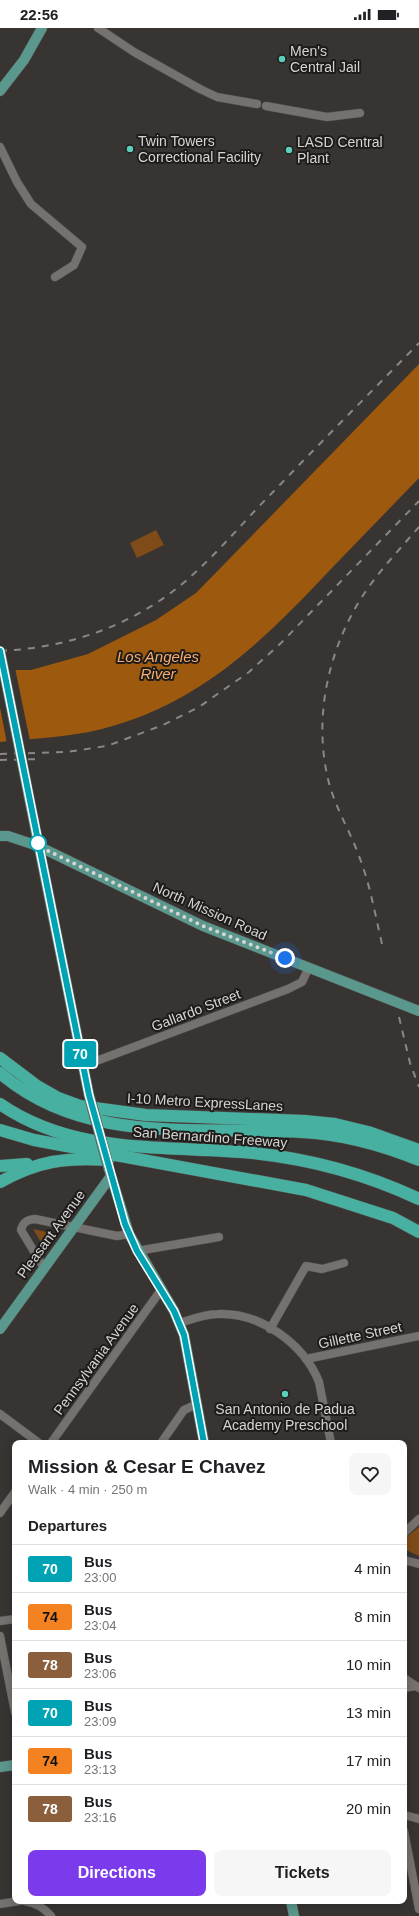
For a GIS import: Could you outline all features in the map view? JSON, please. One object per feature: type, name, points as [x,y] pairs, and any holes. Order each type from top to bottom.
[{"type":"highway","name":"I-10 Metro ExpressLanes","points":[[0,1058],[37,1086],[58,1098],[80,1106],[146,1115],[305,1121],[335,1124],[368,1132],[419,1150]]},
{"type":"highway","name":"I-10 Metro ExpressLanes","points":[[0,1073],[14,1085],[44,1104],[78,1116],[113,1125],[145,1129],[303,1132],[332,1135],[368,1142],[419,1160]]},
{"type":"highway","name":"San Bernardino Freeway","points":[[0,1104],[40,1125],[66,1134],[103,1143],[150,1148],[268,1155],[298,1159],[345,1170],[390,1186],[419,1199]]},
{"type":"highway","points":[[0,1130],[34,1140],[306,1190],[393,1218],[419,1232]]},
{"type":"highway","points":[[0,1166],[86,1159],[173,1165]]},
{"type":"highway","points":[[0,1182],[17,1172],[52,1161]]},
{"type":"highway","points":[[345,1170],[362,1172],[397,1182],[419,1192]]},
{"type":"main road","points":[[0,91],[24,60],[42,28]]},
{"type":"main road","points":[[0,651],[89,1095],[110,1173],[129,1234],[137,1251],[180,1323],[188,1349],[196,1404],[203,1440]]},
{"type":"main road","name":"North Mission Road","points":[[0,836],[8,836],[38,846],[203,926],[419,1011]]},
{"type":"main road","name":"Pleasant Avenue","points":[[0,1329],[74,1228],[110,1173]]},
{"type":"main road","points":[[0,1767],[12,1765]]},
{"type":"main road","points":[[292,1904],[294,1916]]},
{"type":"street","points":[[98,28],[134,52],[200,89],[217,97],[257,104]]},
{"type":"street","points":[[266,106],[327,117],[360,113]]},
{"type":"street","points":[[0,147],[17,182],[31,204],[82,247],[74,265],[55,277]]},
{"type":"street","name":"Gallardo Street","points":[[83,1066],[288,989],[302,982],[309,968]]},
{"type":"street","points":[[44,1268],[21,1230],[22,1224],[28,1220],[35,1220],[117,1236],[129,1234]]},
{"type":"street","points":[[137,1251],[219,1237]]},
{"type":"street","points":[[270,1329],[306,1266],[322,1269],[344,1263]]},
{"type":"street","name":"Pennsylvania Avenue","points":[[53,1440],[161,1290]]},
{"type":"street","points":[[180,1323],[208,1314],[220,1314],[254,1320],[292,1344],[306,1359],[320,1382],[330,1440]]},
{"type":"street","name":"Gillette Street","points":[[306,1359],[419,1336]]},
{"type":"street","points":[[163,1440],[184,1410],[196,1404]]},
{"type":"street","points":[[0,1414],[35,1440]]},
{"type":"street","points":[[0,1513],[12,1496]]},
{"type":"street","points":[[407,1530],[419,1519]]},
{"type":"street","points":[[407,1561],[419,1564]]},
{"type":"street","points":[[0,1621],[12,1619]]},
{"type":"street","points":[[0,1636],[12,1697]]},
{"type":"street","points":[[407,1680],[417,1687]]},
{"type":"street","points":[[407,1688],[417,1687]]},
{"type":"street","points":[[407,1815],[419,1819]]},
{"type":"street","points":[[407,1847],[419,1909]]},
{"type":"street","points":[[0,1904],[12,1902]]},
{"type":"street","points":[[37,1904],[45,1909],[51,1916]]},
{"type":"shaded area","points":[[156,530],[164,545],[137,558],[130,543]]},
{"type":"shaded area","points":[[33,1229],[56,1234],[45,1249]]},
{"type":"shaded area","points":[[419,1527],[419,1556],[407,1550],[407,1537]]},
{"type":"water","name":"Los Angeles River","points":[[419,364],[419,478],[306,595],[258,642],[207,682],[179,699],[148,713],[116,725],[88,732],[0,742],[0,670],[31,670],[88,654],[156,620],[196,593]]},
{"type":"pier","points":[[0,668],[15,668],[30,741],[7,744],[0,707]]},
{"type":"railway","points":[[0,651],[46,646],[90,635],[112,627],[132,617],[172,592],[212,557],[291,473],[419,343]]},
{"type":"railway","points":[[0,754],[66,752],[107,746],[163,725],[199,707],[249,672],[281,643],[419,501]]},
{"type":"railway","points":[[382,944],[363,867],[335,802],[329,783],[324,760],[322,736],[323,712],[331,665],[349,621],[360,600],[374,580],[419,527]]},
{"type":"railway","points":[[0,760],[42,759]]},
{"type":"railway","points":[[399,1017],[410,1063],[419,1087]]},
{"type":"bus line","name":"70","points":[[0,651],[89,1095],[125,1224],[137,1251],[174,1311],[184,1335],[188,1349],[196,1404],[203,1440]]},
{"type":"place","name":"Men's Central Jail","points":[[282,59]]},
{"type":"place","name":"Twin Towers Correctional Facility","points":[[130,149]]},
{"type":"place","name":"LASD Central Plant","points":[[289,150]]},
{"type":"place","name":"San Antonio de Padua Academy Preschool","points":[[285,1394]]},
{"type":"route","points":[[38,843],[38,846],[203,926],[285,958]]}]
